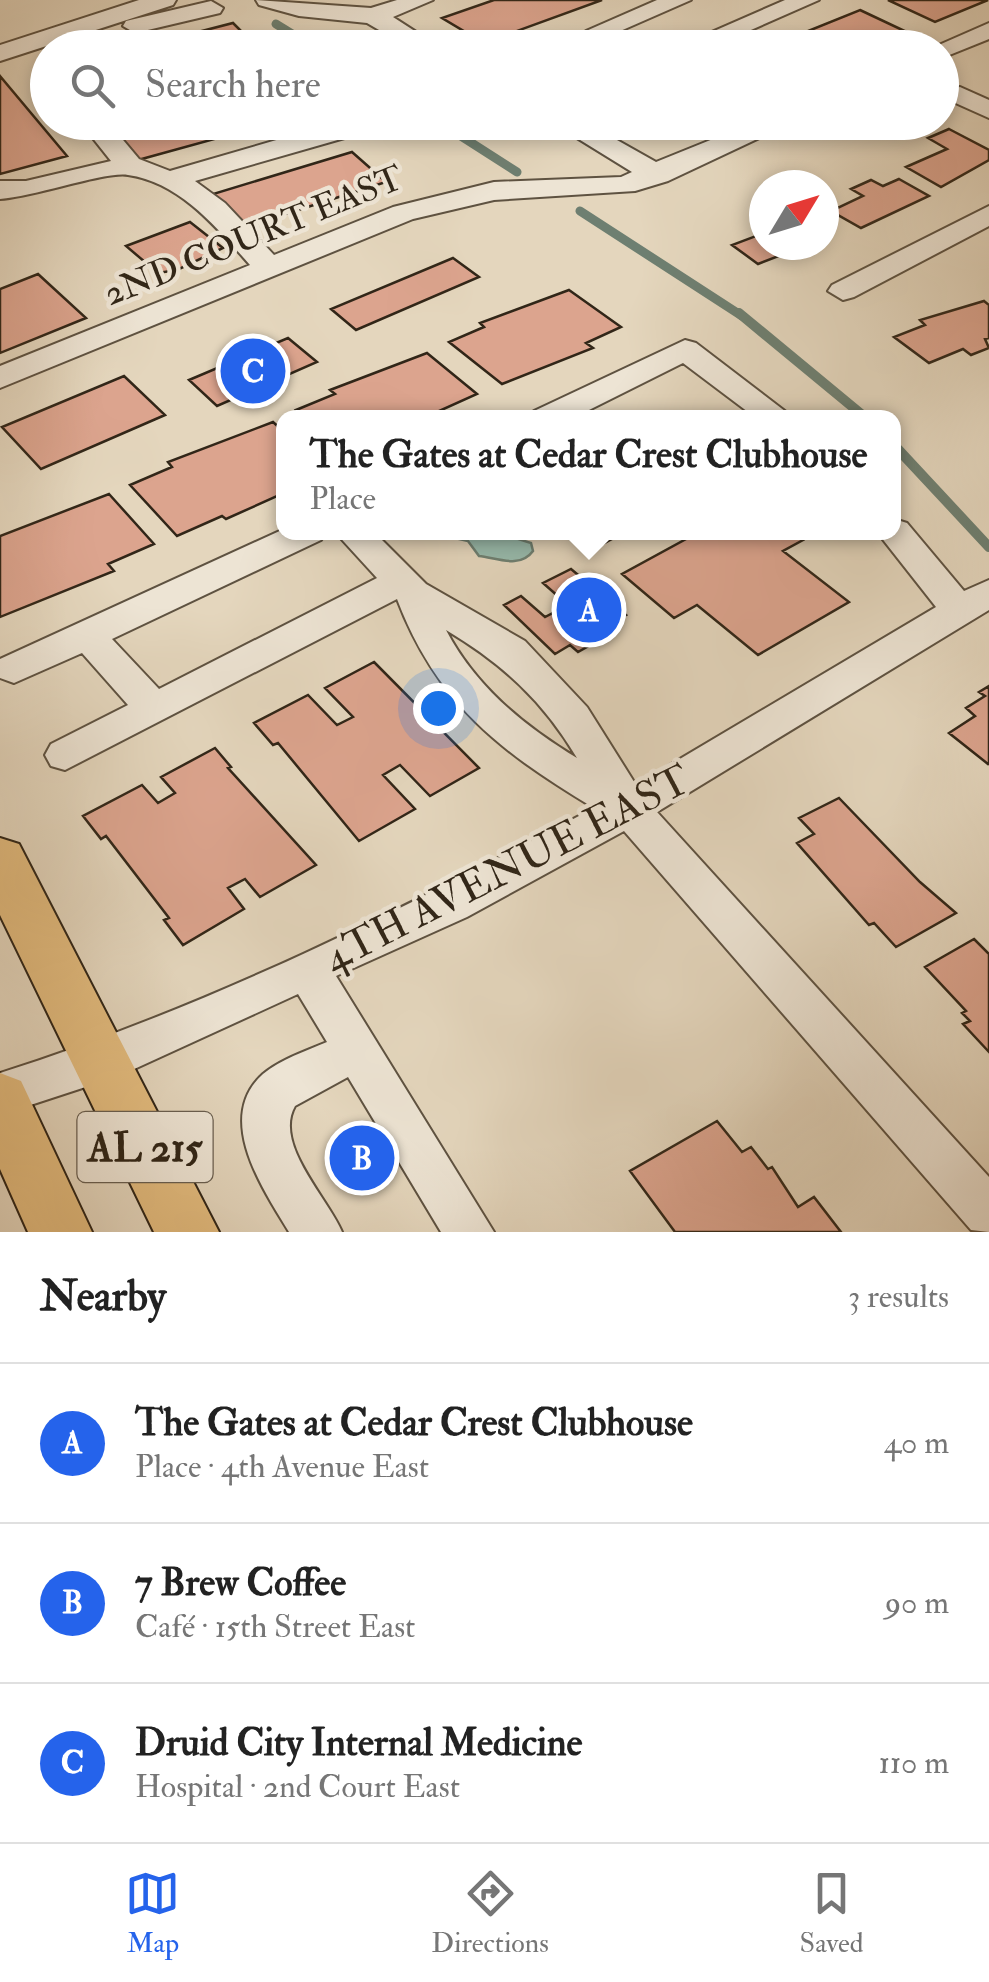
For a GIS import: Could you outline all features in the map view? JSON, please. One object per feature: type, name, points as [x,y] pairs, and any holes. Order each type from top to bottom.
[{"type":"main road","name":"AL 215","points":[[0,859],[187,1232]]},
{"type":"main road","name":"AL 215","points":[[0,1097],[60,1232]]},
{"type":"street","points":[[62,30],[146,2],[179,0]]},
{"type":"street","points":[[268,0],[298,9],[374,16],[421,0]]},
{"type":"street","points":[[601,30],[679,0]]},
{"type":"street","points":[[732,30],[807,0]]},
{"type":"street","points":[[128,30],[212,8]]},
{"type":"street","points":[[374,16],[398,30]]},
{"type":"street","points":[[959,43],[989,30]]},
{"type":"street","points":[[0,53],[30,42]]},
{"type":"street","points":[[960,95],[989,110]]},
{"type":"street","points":[[108,140],[129,165],[169,180],[215,209],[270,268]]},
{"type":"street","points":[[169,180],[307,140]]},
{"type":"street","points":[[596,140],[658,175]]},
{"type":"street","name":"2ND COURT EAST","points":[[0,378],[403,213],[462,196],[528,188],[595,188],[658,175],[737,140]]},
{"type":"street","points":[[0,190],[26,190],[129,165]]},
{"type":"street","points":[[842,291],[989,215]]},
{"type":"street","points":[[562,410],[686,350],[767,410]]},
{"type":"street","points":[[901,538],[974,602]]},
{"type":"street","points":[[14,669],[291,540]]},
{"type":"street","points":[[361,540],[406,587],[511,651],[572,718],[629,808],[989,1213]]},
{"type":"street","points":[[65,755],[406,587]]},
{"type":"street","points":[[406,587],[427,638],[452,679],[522,745],[629,808]]},
{"type":"street","name":"4TH AVENUE EAST","points":[[0,1097],[102,1062],[452,904],[629,808],[974,602]]},
{"type":"street","points":[[88,635],[154,709]]},
{"type":"street","points":[[307,969],[469,1232]]},
{"type":"street","points":[[317,1232],[270,1148],[263,1124],[265,1106],[279,1090],[356,1051]]},
{"type":"shaded area","points":[[464,540],[521,540],[531,543],[533,551],[522,560],[501,560],[479,556]]},
{"type":"building","points":[[494,0],[602,0],[520,30],[462,30],[442,18]]},
{"type":"building","points":[[888,0],[988,0],[935,22]]},
{"type":"building","points":[[860,10],[902,30],[811,30]]},
{"type":"building","points":[[233,23],[240,30],[206,30]]},
{"type":"building","points":[[0,76],[30,112],[30,140],[54,140],[67,156],[0,174]]},
{"type":"building","points":[[959,134],[989,150],[989,160],[941,187],[906,167],[947,149],[931,140],[959,140]]},
{"type":"building","points":[[121,140],[211,140],[138,160]]},
{"type":"building","points":[[352,152],[386,182],[245,227],[213,194]]},
{"type":"building","points":[[899,179],[929,196],[861,228],[839,216],[839,207],[863,196],[851,189],[871,180],[883,186]]},
{"type":"building","points":[[190,222],[223,248],[177,270],[158,273],[126,246]]},
{"type":"building","points":[[749,239],[749,257],[732,245]]},
{"type":"building","points":[[453,258],[479,277],[356,330],[331,309]]},
{"type":"building","points":[[38,274],[86,318],[0,353],[0,289]]},
{"type":"building","points":[[569,290],[621,327],[586,343],[593,348],[502,384],[449,342],[484,327],[480,323]]},
{"type":"building","points":[[984,301],[989,305],[989,338],[985,339],[989,348],[971,355],[963,349],[929,363],[894,337],[925,325],[920,320]]},
{"type":"building","points":[[288,338],[317,362],[217,406],[189,380]]},
{"type":"building","points":[[427,353],[477,394],[441,410],[296,410],[335,394],[330,390]]},
{"type":"building","points":[[124,376],[165,415],[41,469],[2,427]]},
{"type":"building","points":[[273,422],[276,425],[276,497],[177,536],[130,485],[172,467],[168,462]]},
{"type":"building","points":[[109,494],[154,544],[108,564],[114,571],[0,617],[0,536]]},
{"type":"building","points":[[684,540],[803,540],[783,551],[849,602],[758,655],[697,605],[674,618],[622,574]]},
{"type":"building","points":[[571,569],[626,615],[600,629],[608,635],[578,652],[570,645],[555,654],[504,605],[521,596],[545,617],[568,605],[543,583]]},
{"type":"building","points":[[374,662],[479,768],[430,796],[400,765],[383,775],[415,809],[359,841],[278,743],[273,745],[254,723],[308,695],[337,725],[353,717],[325,688]]},
{"type":"building","points":[[989,686],[988,764],[949,733],[975,716],[966,708],[985,696],[979,692]]},
{"type":"building","points":[[215,748],[231,767],[228,768],[316,865],[260,897],[245,879],[228,888],[244,909],[183,945],[164,920],[169,918],[106,836],[101,839],[83,816],[142,785],[158,803],[175,793],[161,777]]},
{"type":"building","points":[[839,798],[920,882],[956,913],[896,947],[874,923],[869,925],[797,843],[814,834],[799,818]]},
{"type":"building","points":[[974,939],[989,954],[989,1052],[963,1024],[970,1021],[962,1013],[966,1011],[925,967]]},
{"type":"building","points":[[717,1121],[742,1152],[751,1147],[768,1169],[772,1167],[798,1207],[814,1197],[841,1232],[675,1232],[630,1171]]},
{"type":"waterway","points":[[276,24],[286,30]]},
{"type":"waterway","points":[[467,140],[517,172]]},
{"type":"waterway","points":[[580,211],[742,316]]},
{"type":"waterway","points":[[739,313],[856,410]]},
{"type":"waterway","points":[[901,453],[989,547]]},
{"type":"place","name":"Druid City Internal Medicine","points":[[253,371]]},
{"type":"place","name":"The Gates at Cedar Crest Clubhouse","points":[[589,610]]},
{"type":"place","name":"7 Brew Coffee","points":[[362,1158]]}]
